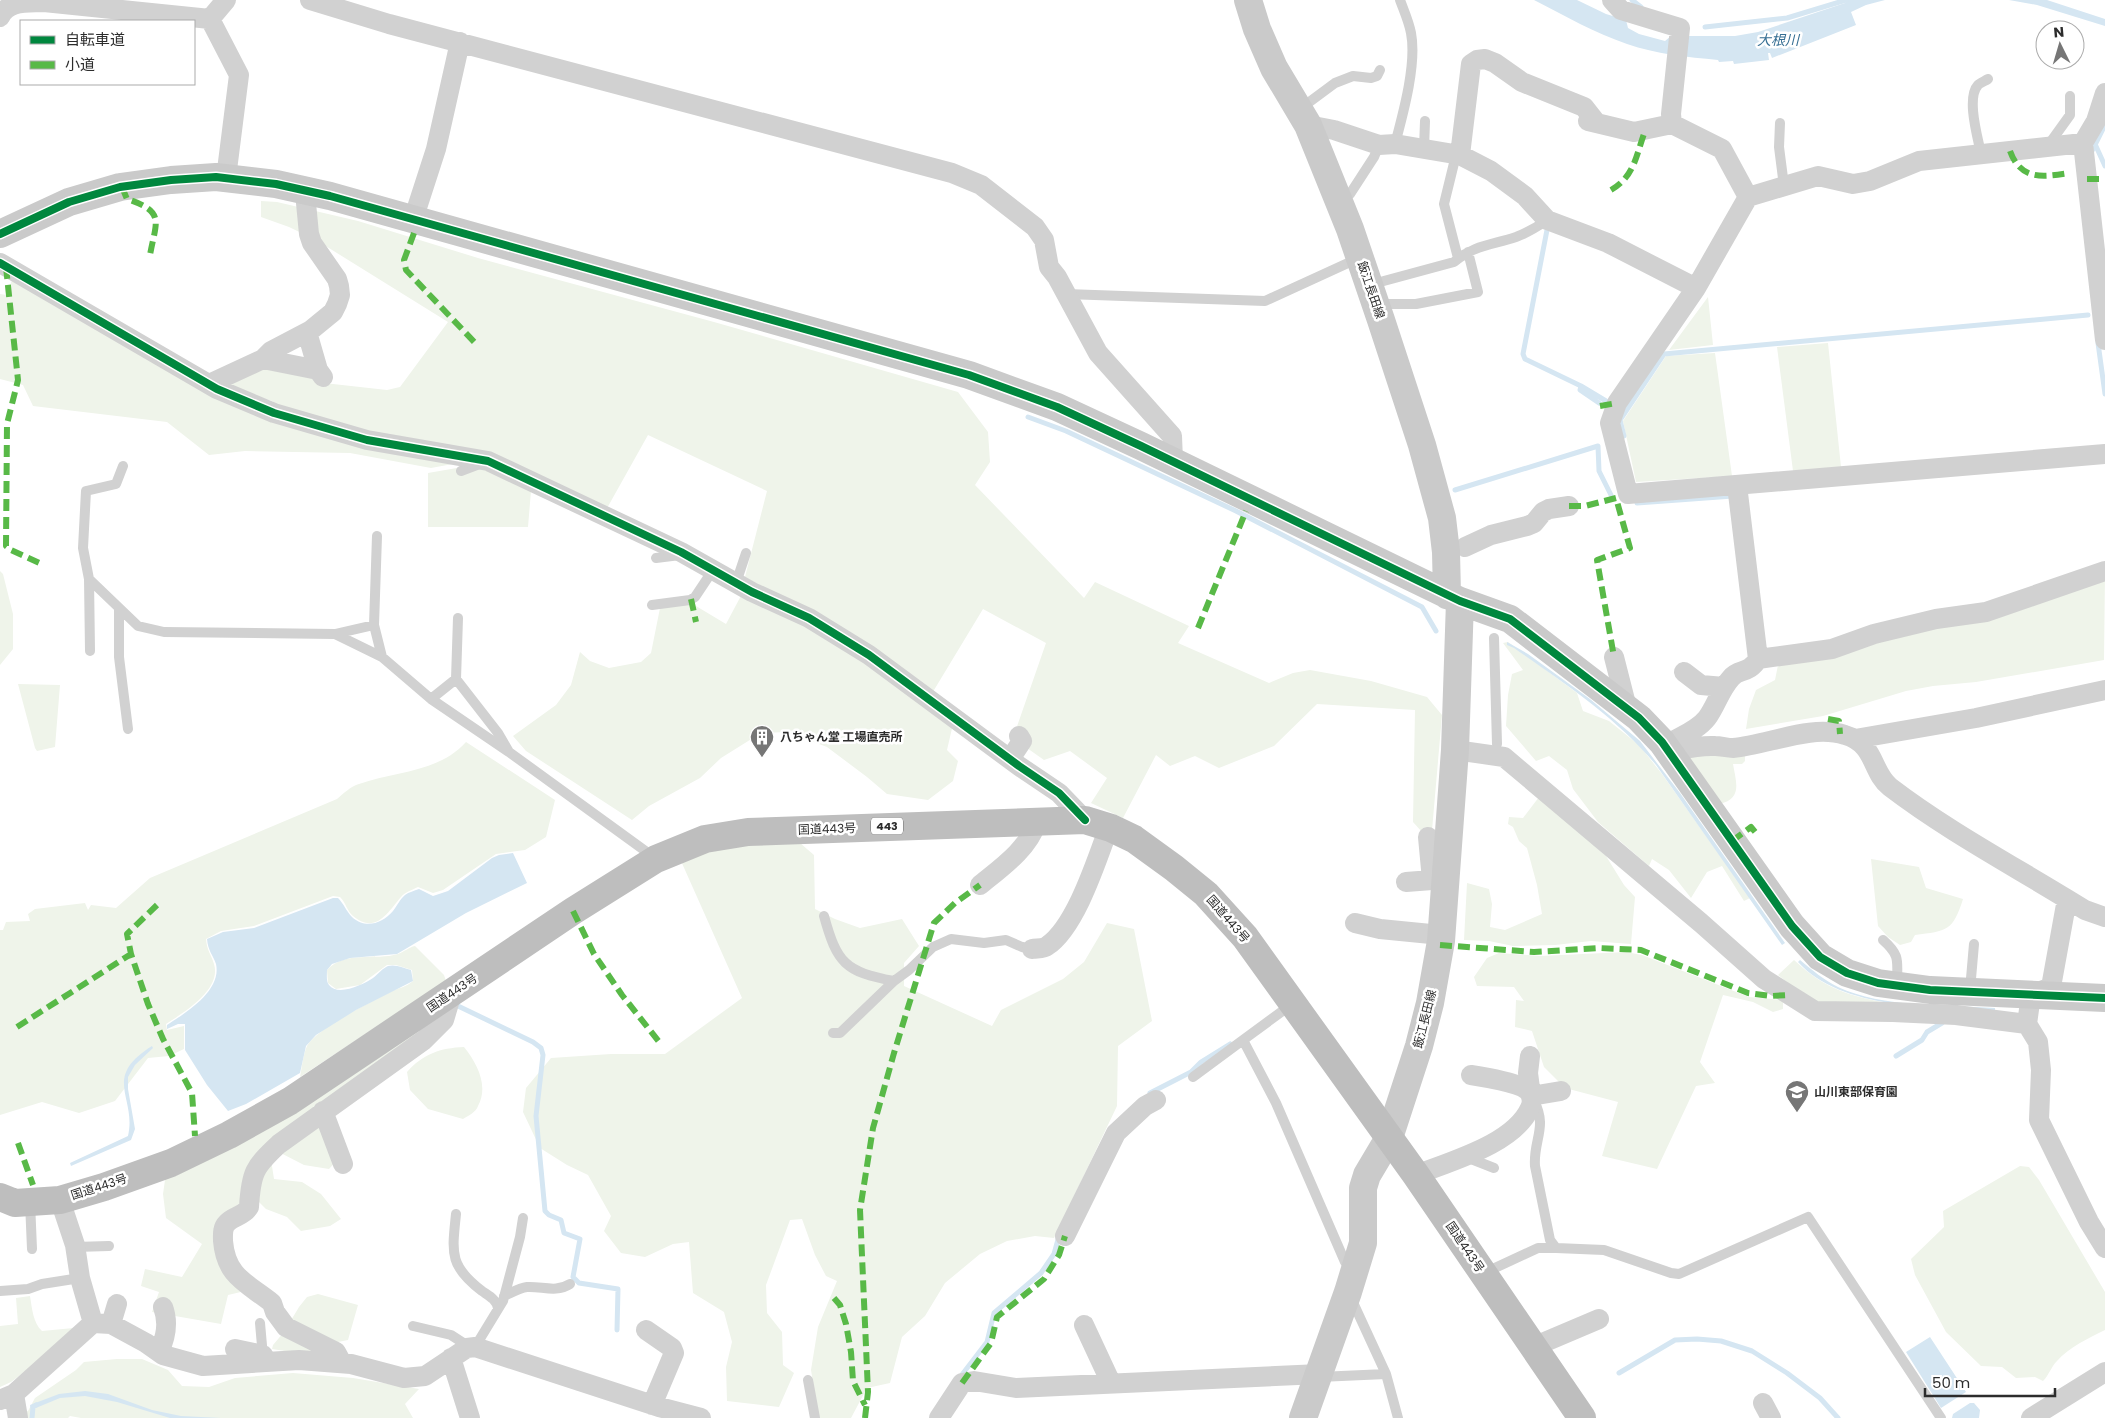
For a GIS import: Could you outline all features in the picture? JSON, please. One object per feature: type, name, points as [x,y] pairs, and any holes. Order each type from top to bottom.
[{"type":"highway","name":"国道443号","points":[[0,1197],[15,1203],[60,1200],[104,1187],[171,1163],[228,1135],[290,1101],[573,911],[656,859],[704,838],[748,832],[1037,822],[1097,824],[1134,839],[1206,894],[1245,937],[1416,1175],[1582,1418]]},
{"type":"street","points":[[210,19],[226,0]]},
{"type":"street","points":[[310,0],[389,24],[952,173],[981,185],[1035,227],[1044,240],[1049,267],[1098,352],[1172,436],[1173,461]]},
{"type":"street","name":"飯江長田線","points":[[1248,0],[1257,29],[1274,68],[1301,114],[1350,228],[1360,257],[1422,445],[1442,518],[1453,598],[1455,750],[1439,879],[1441,935],[1430,1004],[1419,1046],[1389,1138],[1367,1175],[1363,1188],[1363,1243],[1352,1281],[1303,1418]]},
{"type":"street","points":[[1612,0],[1621,10],[1680,28],[1671,114],[1672,124]]},
{"type":"street","points":[[0,18],[3,10],[17,3],[44,2],[210,19]]},
{"type":"street","points":[[210,19],[239,75],[226,178]]},
{"type":"street","points":[[413,220],[436,149],[460,42]]},
{"type":"street","points":[[1458,155],[1471,64],[1477,60],[1485,59],[1495,63],[1522,82],[1579,104],[1584,107],[1591,121],[1634,132],[1672,124],[1722,149],[1748,198]]},
{"type":"street","points":[[2105,93],[2096,121],[2083,143],[2105,340]]},
{"type":"street","points":[[1301,114],[1334,130],[1387,144],[1458,155],[1491,171],[1525,196],[1547,220],[1608,243],[1696,288]]},
{"type":"street","points":[[2083,143],[1919,161],[1870,181],[1853,184],[1818,176],[1748,198],[1696,288],[1617,403],[1610,423],[1622,496],[2105,454]]},
{"type":"street","points":[[0,234],[69,202],[120,187],[171,180],[216,177],[276,184],[330,196],[969,375],[1057,407],[1173,461],[1453,598],[1510,619],[1639,718],[1667,749],[1792,926],[1820,957],[1847,973],[1878,983],[1897,986],[1970,992],[2105,998]]},
{"type":"street","points":[[209,384],[263,359],[271,351],[307,332],[333,312],[340,295],[336,279],[320,257],[309,234],[306,203]]},
{"type":"street","points":[[0,263],[209,384],[274,413],[368,440],[488,461],[685,554],[736,583],[809,618],[869,655],[1010,759],[1059,792],[1097,824],[1084,894],[1059,935],[1045,947],[1032,949]]},
{"type":"street","points":[[263,359],[320,373],[307,332]]},
{"type":"street","points":[[1667,749],[1706,719],[1731,676],[1747,671],[1754,666],[1758,659],[1737,485]]},
{"type":"street","points":[[1465,547],[1491,535],[1527,526],[1549,509],[1569,506]]},
{"type":"street","points":[[1758,659],[1832,649],[1874,634],[1936,619],[1986,612],[2105,571]]},
{"type":"street","points":[[1614,657],[1627,708]]},
{"type":"street","points":[[1684,672],[1701,685],[1724,687]]},
{"type":"street","points":[[1855,739],[1976,718],[2105,690]]},
{"type":"street","points":[[1667,749],[1695,746],[1732,748],[1793,736],[1827,732],[1844,734],[1855,739],[1871,755],[1882,781],[1903,797],[2085,910],[2105,917]]},
{"type":"street","points":[[1010,759],[1022,741],[1019,736]]},
{"type":"street","points":[[1455,750],[1504,757],[1702,923],[1764,980],[1815,1011],[1956,1015],[2026,1024]]},
{"type":"street","points":[[980,885],[1014,857],[1033,834],[1037,822]]},
{"type":"street","points":[[1406,882],[1439,879],[1428,837]]},
{"type":"street","points":[[2031,995],[2051,987],[2067,899]]},
{"type":"street","points":[[1355,923],[1380,929],[1441,935]]},
{"type":"street","points":[[342,1363],[336,1352],[286,1326],[275,1312],[272,1303],[246,1286],[224,1256],[222,1230],[227,1222],[246,1212],[249,1207],[253,1174],[260,1161],[279,1144],[323,1111],[424,1040],[444,1020],[452,993]]},
{"type":"street","points":[[2031,995],[2026,1024],[2038,1042],[2042,1070],[2039,1120],[2089,1222],[2105,1248]]},
{"type":"street","points":[[1416,1175],[1463,1156],[1517,1128],[1532,1104],[1528,1073],[1530,1056]]},
{"type":"street","points":[[1471,1075],[1498,1080],[1526,1090],[1531,1096]]},
{"type":"street","points":[[1531,1096],[1561,1091]]},
{"type":"street","points":[[1065,1236],[1104,1161],[1116,1133],[1145,1106],[1156,1100]]},
{"type":"street","points":[[323,1111],[343,1164]]},
{"type":"street","points":[[60,1200],[75,1247],[80,1278],[102,1324],[146,1343],[163,1356],[203,1366],[263,1359],[342,1363],[404,1378],[425,1376],[451,1358],[473,1347],[652,1410],[701,1418]]},
{"type":"street","points":[[18,1418],[7,1397],[102,1324],[117,1304]]},
{"type":"street","points":[[159,1352],[165,1340],[166,1315],[163,1307]]},
{"type":"street","points":[[1534,1347],[1598,1319]]},
{"type":"street","points":[[1084,1325],[1111,1383]]},
{"type":"street","points":[[646,1330],[672,1348],[674,1353],[652,1410]]},
{"type":"street","points":[[235,1349],[263,1359]]},
{"type":"street","points":[[451,1358],[470,1418]]},
{"type":"street","points":[[2031,1418],[2105,1372]]},
{"type":"street","points":[[939,1418],[962,1383],[974,1381],[1016,1388],[1319,1375]]},
{"type":"lane","points":[[1350,194],[1374,158],[1387,144],[1404,110],[1412,45],[1407,18],[1400,0]]},
{"type":"lane","points":[[1301,114],[1308,103],[1335,82],[1353,76],[1371,78],[1377,76],[1380,70]]},
{"type":"lane","points":[[1981,154],[1973,95],[1978,86],[1988,79]]},
{"type":"lane","points":[[2047,147],[2070,115],[2070,96]]},
{"type":"lane","points":[[1424,149],[1425,121]]},
{"type":"lane","points":[[1780,123],[1779,146],[1784,186]]},
{"type":"lane","points":[[1458,155],[1444,204],[1458,258]]},
{"type":"lane","points":[[1369,285],[1454,262],[1476,247],[1516,237],[1534,230],[1547,220]]},
{"type":"lane","points":[[1389,304],[1416,304],[1478,292],[1468,252]]},
{"type":"lane","points":[[1066,294],[1265,301],[1360,257]]},
{"type":"lane","points":[[462,471],[488,461]]},
{"type":"lane","points":[[90,651],[89,579],[83,548],[86,491],[116,484],[123,466]]},
{"type":"lane","points":[[377,536],[374,625],[382,657]]},
{"type":"lane","points":[[736,583],[746,553]]},
{"type":"lane","points":[[656,558],[685,554]]},
{"type":"lane","points":[[652,605],[690,600],[713,570]]},
{"type":"lane","points":[[89,579],[138,626],[164,632],[335,634],[374,625]]},
{"type":"lane","points":[[119,608],[119,657],[128,729]]},
{"type":"lane","points":[[458,618],[456,679],[498,733],[509,752]]},
{"type":"lane","points":[[335,634],[382,657],[431,699],[509,752],[656,859]]},
{"type":"lane","points":[[1494,638],[1497,744]]},
{"type":"lane","points":[[431,699],[456,679]]},
{"type":"lane","points":[[824,916],[835,950],[842,962],[865,974],[894,981]]},
{"type":"lane","points":[[833,1033],[840,1032],[933,947],[951,939],[984,944],[1006,940],[1032,949]]},
{"type":"lane","points":[[1883,940],[1895,950],[1897,956],[1897,986]]},
{"type":"lane","points":[[1970,992],[1974,944]]},
{"type":"lane","points":[[1192,1077],[1293,1004]]},
{"type":"lane","points":[[1243,1040],[1276,1103],[1345,1262],[1386,1374],[1398,1418]]},
{"type":"lane","points":[[1531,1096],[1542,1122],[1534,1156],[1539,1189],[1550,1240],[1556,1248]]},
{"type":"lane","points":[[1463,1156],[1494,1168]]},
{"type":"lane","points":[[30,1202],[32,1248]]},
{"type":"lane","points":[[456,1214],[452,1250],[459,1268],[471,1283],[496,1302],[498,1308]]},
{"type":"lane","points":[[1483,1273],[1538,1248],[1556,1248],[1604,1250],[1679,1274],[1808,1217],[1940,1418]]},
{"type":"lane","points":[[508,1294],[523,1218]]},
{"type":"lane","points":[[75,1247],[109,1246]]},
{"type":"lane","points":[[0,1291],[28,1289],[42,1284],[80,1278]]},
{"type":"lane","points":[[413,1326],[451,1334],[473,1347],[498,1308],[518,1282]]},
{"type":"lane","points":[[508,1294],[525,1287],[563,1288],[570,1284]]},
{"type":"lane","points":[[260,1323],[263,1359]]},
{"type":"lane","points":[[1319,1375],[1386,1374]]},
{"type":"lane","points":[[808,1380],[815,1418]]},
{"type":"shaded area","points":[[261,201],[277,202],[358,221],[478,258],[714,322],[958,392],[988,432],[990,462],[975,485],[1084,598],[1095,582],[1189,626],[1178,643],[1269,683],[1293,673],[1310,670],[1371,681],[1427,697],[1442,715],[1431,842],[1413,822],[1415,710],[1317,704],[1274,746],[1219,768],[1195,756],[1170,766],[1156,755],[1123,818],[1091,803],[1107,778],[1070,751],[1044,760],[1013,738],[1046,643],[983,609],[931,695],[841,630],[745,577],[767,491],[648,435],[606,510],[392,440],[284,411],[272,401],[223,385],[256,370],[287,368],[324,383],[387,390],[400,387],[448,322],[316,240],[289,227],[261,217]]},
{"type":"shaded area","points":[[12,280],[212,391],[469,461],[431,468],[350,453],[245,451],[209,455],[167,422],[33,406],[23,385],[0,379],[0,294],[7,295]]},
{"type":"shaded area","points":[[1708,297],[1713,345],[1669,350]]},
{"type":"shaded area","points":[[1828,343],[1841,467],[1793,471],[1777,347]]},
{"type":"shaded area","points":[[1715,353],[1732,476],[1636,482],[1623,421],[1666,356]]},
{"type":"shaded area","points":[[474,465],[531,491],[528,527],[428,527],[428,473]]},
{"type":"shaded area","points":[[0,571],[3,574],[13,614],[13,649],[0,665]]},
{"type":"shaded area","points":[[2105,575],[2104,660],[1976,682],[1933,686],[1906,691],[1823,716],[1746,729],[1749,709],[1756,690],[1775,680],[1779,660]]},
{"type":"shaded area","points":[[743,592],[823,632],[953,724],[947,750],[958,761],[953,781],[928,800],[887,794],[827,747],[787,732],[761,733],[721,758],[700,778],[649,806],[632,820],[526,751],[513,736],[556,705],[571,685],[580,652],[590,661],[609,668],[641,662],[651,653],[660,608],[691,603],[726,624]]},
{"type":"shaded area","points":[[1508,642],[1577,693],[1583,711],[1609,721],[1639,745],[1662,774],[1750,898],[1744,901],[1722,866],[1707,872],[1691,898],[1669,870],[1652,859],[1649,866],[1598,822],[1573,789],[1567,770],[1549,756],[1536,761],[1506,726],[1508,695],[1512,674],[1523,670],[1503,643]]},
{"type":"shaded area","points":[[18,684],[60,685],[55,747],[37,751],[35,748]]},
{"type":"shaded area","points":[[466,742],[555,800],[546,837],[525,850],[496,854],[443,890],[433,893],[418,887],[409,891],[403,895],[386,915],[375,922],[361,921],[351,914],[340,897],[333,896],[254,926],[221,931],[206,939],[214,964],[215,974],[207,992],[191,1007],[166,1024],[167,1030],[184,1026],[184,1049],[169,1056],[148,1058],[115,1101],[79,1113],[42,1102],[0,1115],[0,930],[3,930],[6,922],[30,921],[28,914],[35,909],[85,903],[88,910],[91,905],[116,908],[150,878],[337,799],[356,785],[416,770],[443,760]]},
{"type":"shaded area","points":[[1745,753],[1745,761],[1742,764],[1733,764],[1736,783],[1735,794],[1727,802],[1719,804],[1682,755]]},
{"type":"shaded area","points":[[1539,797],[1606,856],[1624,885],[1635,897],[1631,944],[1591,941],[1555,945],[1513,946],[1489,941],[1464,940],[1467,883],[1489,889],[1492,904],[1490,927],[1505,930],[1542,914],[1537,885],[1527,848],[1519,841],[1513,827],[1508,824],[1509,817],[1523,818]]},
{"type":"shaded area","points":[[800,843],[814,855],[815,909],[860,928],[902,919],[919,946],[904,963],[904,986],[992,1026],[1001,1010],[1063,979],[1084,962],[1107,923],[1134,929],[1152,1021],[1118,1046],[1117,1106],[1054,1238],[1035,1236],[1007,1241],[980,1254],[945,1283],[925,1316],[902,1337],[890,1383],[867,1388],[851,1418],[819,1418],[811,1370],[818,1327],[837,1281],[826,1276],[815,1255],[802,1219],[790,1220],[766,1285],[767,1313],[782,1332],[783,1365],[794,1373],[779,1407],[727,1401],[726,1367],[732,1342],[724,1312],[693,1293],[689,1242],[673,1244],[645,1257],[621,1253],[604,1231],[611,1216],[588,1175],[567,1165],[540,1148],[523,1112],[526,1088],[551,1058],[611,1054],[665,1054],[742,998],[681,861],[722,847]]},
{"type":"shaded area","points":[[1871,859],[1919,867],[1926,888],[1963,899],[1956,918],[1942,930],[1915,935],[1911,942],[1900,945],[1888,937],[1878,926]]},
{"type":"shaded area","points":[[415,946],[444,975],[446,981],[300,1077],[307,1046],[322,1031],[333,1023],[413,981],[412,970],[396,965],[387,965],[360,985],[336,989],[328,983],[327,970],[343,960],[389,956]]},
{"type":"shaded area","points":[[1626,952],[1642,955],[1749,997],[1783,1000],[1783,1009],[1773,1012],[1753,1002],[1723,995],[1700,1062],[1715,1083],[1696,1086],[1657,1169],[1602,1156],[1618,1102],[1565,1088],[1544,1067],[1532,1031],[1515,1027],[1516,1000],[1524,1001],[1514,987],[1477,986],[1474,977],[1487,958],[1499,953],[1540,956]]},
{"type":"shaded area","points":[[1794,960],[1817,978],[1839,990],[1863,998],[1892,1004],[1821,1005],[1778,975]]},
{"type":"shaded area","points":[[428,1024],[326,1105],[342,1155],[329,1169],[304,1165],[269,1147],[274,1179],[302,1182],[321,1194],[341,1219],[330,1226],[301,1231],[287,1217],[266,1209],[247,1190],[246,1204],[220,1223],[245,1291],[228,1295],[221,1324],[152,1312],[159,1292],[141,1286],[145,1269],[182,1277],[202,1244],[166,1218],[163,1194],[166,1173]]},
{"type":"shaded area","points":[[464,1047],[477,1067],[482,1083],[482,1091],[477,1108],[472,1114],[463,1119],[428,1109],[410,1090],[407,1072],[432,1053]]},
{"type":"shaded area","points":[[2020,1166],[2029,1167],[2039,1180],[2105,1292],[2105,1330],[2067,1351],[2055,1363],[2043,1381],[2035,1377],[2016,1378],[2002,1367],[1981,1366],[1946,1332],[1915,1275],[1911,1259],[1944,1227],[1943,1211]]},
{"type":"shaded area","points":[[318,1294],[358,1305],[348,1340],[333,1343],[324,1357],[272,1349],[307,1297]]},
{"type":"shaded area","points":[[30,1296],[35,1320],[42,1331],[84,1327],[11,1382],[0,1387],[0,1326],[18,1324],[16,1298]]},
{"type":"shaded area","points":[[142,1359],[168,1370],[182,1386],[209,1387],[235,1378],[293,1373],[353,1378],[419,1389],[405,1404],[413,1418],[81,1418],[70,1416],[68,1418],[8,1418],[28,1411],[35,1398],[76,1370],[84,1362]]},
{"type":"water","name":"大根川","points":[[1534,0],[1577,0],[1606,14],[1626,20],[1628,28],[1639,34],[1665,41],[1671,36],[1735,36],[1758,32],[1845,3],[1848,0],[1885,0],[1866,5],[1851,12],[1856,25],[1772,58],[1770,53],[1768,53],[1769,60],[1734,64],[1733,61],[1719,62],[1718,60],[1672,55],[1627,44],[1615,40]]},
{"type":"water","points":[[2009,0],[2047,0],[2105,19],[2105,26],[2037,5]]},
{"type":"water","points":[[1507,642],[1528,654],[1590,699],[1640,741],[1680,793],[1785,943],[1782,945],[1656,765],[1607,716],[1552,674],[1507,645]]},
{"type":"water","points":[[513,853],[527,883],[466,913],[397,954],[350,958],[332,964],[327,970],[327,982],[338,990],[345,990],[364,983],[386,967],[391,966],[400,966],[411,970],[413,981],[356,1010],[316,1035],[306,1046],[300,1073],[246,1104],[228,1111],[207,1085],[185,1050],[185,1024],[178,1024],[167,1029],[167,1025],[192,1008],[208,992],[213,983],[216,974],[216,964],[209,950],[207,939],[223,932],[254,928],[333,898],[338,898],[350,915],[357,921],[368,924],[379,922],[393,911],[408,893],[419,889],[433,896],[448,891],[492,858]]},
{"type":"water","points":[[1800,960],[1828,981],[1856,994],[1895,1002],[1995,1008],[1995,1013],[1918,1007],[1864,998],[1816,978],[1798,962]]},
{"type":"water","points":[[152,1046],[153,1048],[135,1065],[128,1077],[128,1089],[135,1129],[131,1140],[71,1166],[70,1163],[128,1136],[130,1122],[124,1078],[128,1068],[137,1057]]},
{"type":"water","points":[[1930,1337],[1966,1392],[1941,1408],[1906,1352]]},
{"type":"water","points":[[85,1391],[108,1394],[152,1410],[181,1416],[221,1418],[170,1418],[117,1402],[85,1396],[60,1398],[31,1410],[30,1405],[59,1394]]},
{"type":"water","points":[[1970,1403],[1974,1403],[1980,1410],[1979,1418],[1952,1418],[1953,1414]]},
{"type":"waterway","points":[[1632,0],[1641,7]]},
{"type":"waterway","points":[[1705,27],[1787,18],[1846,0]]},
{"type":"waterway","points":[[2092,151],[2105,125]]},
{"type":"waterway","points":[[2095,144],[2105,166]]},
{"type":"waterway","points":[[1547,230],[1523,354],[1525,359],[1581,386],[1606,401]]},
{"type":"waterway","points":[[1624,436],[1620,420],[1664,354],[2088,315]]},
{"type":"waterway","points":[[2098,343],[2105,394]]},
{"type":"waterway","points":[[1581,386],[1580,390],[1599,403]]},
{"type":"waterway","points":[[1028,417],[1066,431],[1236,511],[1422,607],[1436,631]]},
{"type":"waterway","points":[[1455,490],[1598,446],[1599,471],[1611,495]]},
{"type":"waterway","points":[[1637,503],[1733,496]]},
{"type":"waterway","points":[[458,1006],[533,1042],[541,1048],[543,1055],[536,1116],[545,1211],[549,1215],[561,1220],[564,1233],[580,1239],[573,1277],[579,1283],[618,1289],[617,1330]]},
{"type":"waterway","points":[[1896,1056],[1922,1040],[1927,1032],[1942,1023]]},
{"type":"waterway","points":[[1150,1093],[1191,1072],[1201,1062],[1230,1044]]},
{"type":"waterway","points":[[961,1376],[987,1342],[994,1313],[1041,1273],[1054,1254],[1059,1236]]},
{"type":"waterway","points":[[1619,1373],[1675,1340],[1721,1341],[1752,1351],[1787,1373],[1820,1398],[1838,1418]]},
{"type":"waterway","points":[[32,1418],[33,1407],[36,1405]]},
{"type":"marked path","points":[[1611,190],[1630,172],[1645,131]]},
{"type":"marked path","points":[[2010,151],[2020,168],[2034,175],[2069,173]]},
{"type":"marked path","points":[[2087,179],[2105,179]]},
{"type":"marked path","points":[[122,187],[127,199],[148,208],[153,213],[156,226],[150,255]]},
{"type":"marked path","points":[[414,233],[404,260],[406,270],[478,346]]},
{"type":"marked path","points":[[6,267],[18,380],[7,424],[6,546],[44,565]]},
{"type":"marked path","points":[[1600,406],[1617,403]]},
{"type":"marked path","points":[[1569,506],[1585,506],[1616,498],[1630,548],[1597,560],[1614,657]]},
{"type":"marked path","points":[[1198,628],[1246,511]]},
{"type":"marked path","points":[[691,599],[696,622]]},
{"type":"marked path","points":[[1828,719],[1839,721],[1840,734]]},
{"type":"marked path","points":[[1732,841],[1751,827],[1756,833]]},
{"type":"marked path","points":[[865,1418],[868,1392],[860,1210],[873,1128],[934,923],[955,903],[980,885]]},
{"type":"marked path","points":[[157,905],[127,934],[131,954],[148,1004],[163,1039],[192,1093],[195,1136]]},
{"type":"marked path","points":[[573,911],[594,954],[622,995],[660,1043]]},
{"type":"marked path","points":[[1440,945],[1534,952],[1599,948],[1641,950],[1748,993],[1771,996],[1788,995]]},
{"type":"marked path","points":[[17,1027],[131,954]]},
{"type":"marked path","points":[[18,1143],[33,1185]]},
{"type":"marked path","points":[[962,1383],[991,1343],[997,1317],[1044,1279],[1059,1255],[1065,1236]]},
{"type":"marked path","points":[[834,1298],[840,1305],[846,1324],[851,1352],[853,1381],[865,1405]]},
{"type":"cycle path","points":[[0,234],[69,202],[120,187],[171,180],[216,177],[276,184],[330,196],[969,375],[1057,407],[1460,601],[1510,619],[1639,718],[1662,742],[1792,926],[1820,957],[1847,973],[1878,983],[1930,990],[2105,998]]},
{"type":"cycle path","points":[[0,263],[217,389],[274,413],[367,440],[488,461],[681,552],[752,592],[809,618],[869,655],[1019,766],[1059,793],[1085,820]]},
{"type":"place","name":"八ちゃん堂 工場直売所","points":[[762,758]]},
{"type":"place","name":"山川東部保育園","points":[[1797,1113]]}]
